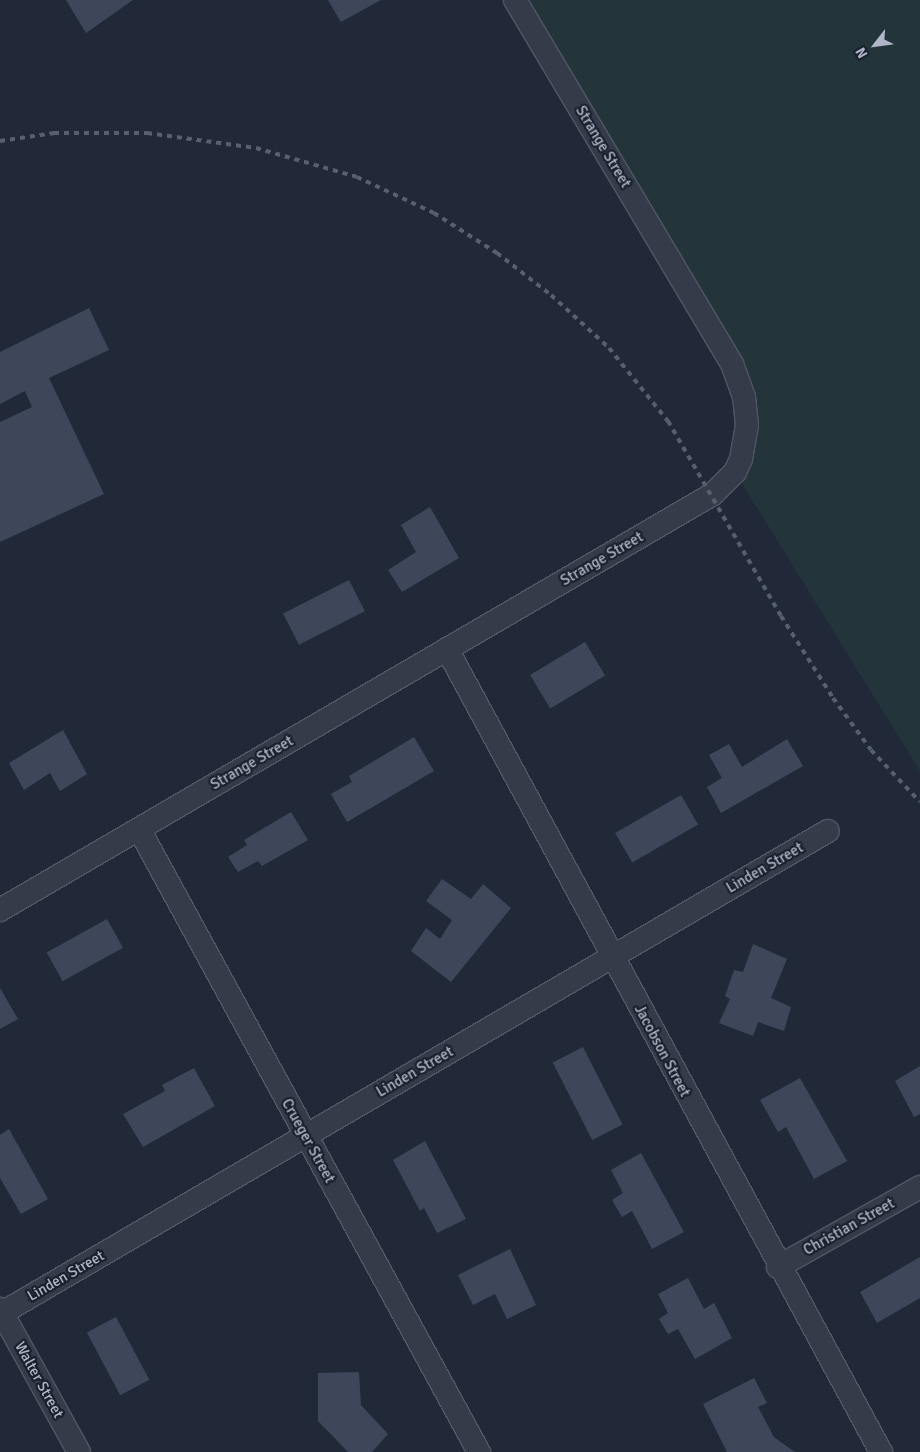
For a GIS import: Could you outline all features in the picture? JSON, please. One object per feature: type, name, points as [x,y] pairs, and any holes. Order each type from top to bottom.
[{"type":"street","name":"Strange Street","points":[[0,910],[713,494],[735,472],[741,459],[747,425],[740,383],[720,342],[515,0]]},
{"type":"street","name":"Jacobson Street","points":[[447,649],[778,1267],[880,1452]]},
{"type":"street","name":"Crueger Street","points":[[139,829],[305,1137],[479,1452]]},
{"type":"street","name":"Linden Street","points":[[1,1311],[305,1137],[828,831]]},
{"type":"street","name":"Christian Street","points":[[778,1267],[920,1188]]},
{"type":"street","name":"Walter Street","points":[[1,1311],[78,1452]]},
{"type":"shaded area","points":[[515,0],[920,0],[920,771],[735,472],[746,407]]},
{"type":"building","points":[[66,0],[133,0],[86,33]]},
{"type":"building","points":[[328,0],[381,0],[341,22]]},
{"type":"building","points":[[89,308],[109,350],[49,378],[104,494],[0,542],[0,422],[32,407],[25,391],[0,404],[0,352]]},
{"type":"building","points":[[430,507],[459,558],[402,592],[388,570],[416,552],[401,525]]},
{"type":"building","points":[[349,580],[365,611],[299,645],[283,614]]},
{"type":"building","points":[[585,642],[605,675],[550,708],[530,675]]},
{"type":"building","points":[[63,730],[87,774],[60,791],[50,773],[24,790],[9,763]]},
{"type":"building","points":[[414,737],[434,771],[347,822],[331,794],[352,782],[349,776]]},
{"type":"building","points":[[787,739],[803,766],[721,813],[707,787],[722,778],[709,755],[729,744],[742,767]]},
{"type":"building","points":[[681,795],[698,824],[632,862],[615,833]]},
{"type":"building","points":[[291,812],[308,840],[262,866],[258,861],[238,872],[228,857],[247,845],[244,840]]},
{"type":"building","points":[[442,879],[471,899],[483,884],[511,908],[451,982],[411,951],[426,928],[440,939],[452,920],[426,901]]},
{"type":"building","points":[[107,919],[123,948],[63,981],[47,952]]},
{"type":"building","points":[[753,944],[787,959],[771,998],[791,1007],[784,1031],[758,1022],[753,1036],[719,1023],[730,999],[725,996],[734,970],[743,972]]},
{"type":"building","points":[[0,988],[18,1019],[0,1029]]},
{"type":"building","points":[[583,1047],[622,1125],[592,1140],[553,1062]]},
{"type":"building","points":[[920,1066],[920,1114],[914,1117],[895,1081]]},
{"type":"building","points":[[194,1068],[215,1106],[143,1147],[123,1114],[165,1091],[162,1085]]},
{"type":"building","points":[[800,1078],[847,1161],[814,1179],[786,1127],[778,1132],[760,1100]]},
{"type":"building","points":[[9,1129],[48,1199],[21,1214],[0,1178],[0,1135]]},
{"type":"building","points":[[425,1141],[466,1219],[437,1233],[424,1208],[420,1211],[393,1160]]},
{"type":"building","points":[[641,1153],[684,1232],[652,1249],[632,1211],[622,1217],[612,1200],[623,1193],[611,1170]]},
{"type":"building","points":[[510,1249],[536,1305],[507,1319],[495,1294],[473,1305],[458,1275]]},
{"type":"building","points":[[920,1257],[920,1298],[877,1323],[860,1292]]},
{"type":"building","points":[[688,1278],[704,1309],[714,1303],[732,1338],[695,1359],[678,1329],[668,1334],[659,1319],[668,1313],[658,1294]]},
{"type":"building","points":[[116,1317],[149,1380],[120,1395],[87,1332]]},
{"type":"building","points":[[359,1372],[361,1405],[388,1434],[372,1452],[348,1452],[318,1421],[318,1373]]},
{"type":"building","points":[[754,1378],[767,1403],[758,1407],[774,1437],[795,1452],[727,1452],[703,1404]]},
{"type":"railway","points":[[0,141],[54,133],[147,133],[256,148],[357,177],[434,213],[497,253],[551,295],[609,348],[668,421],[781,616],[833,698],[871,750],[920,802]]}]
